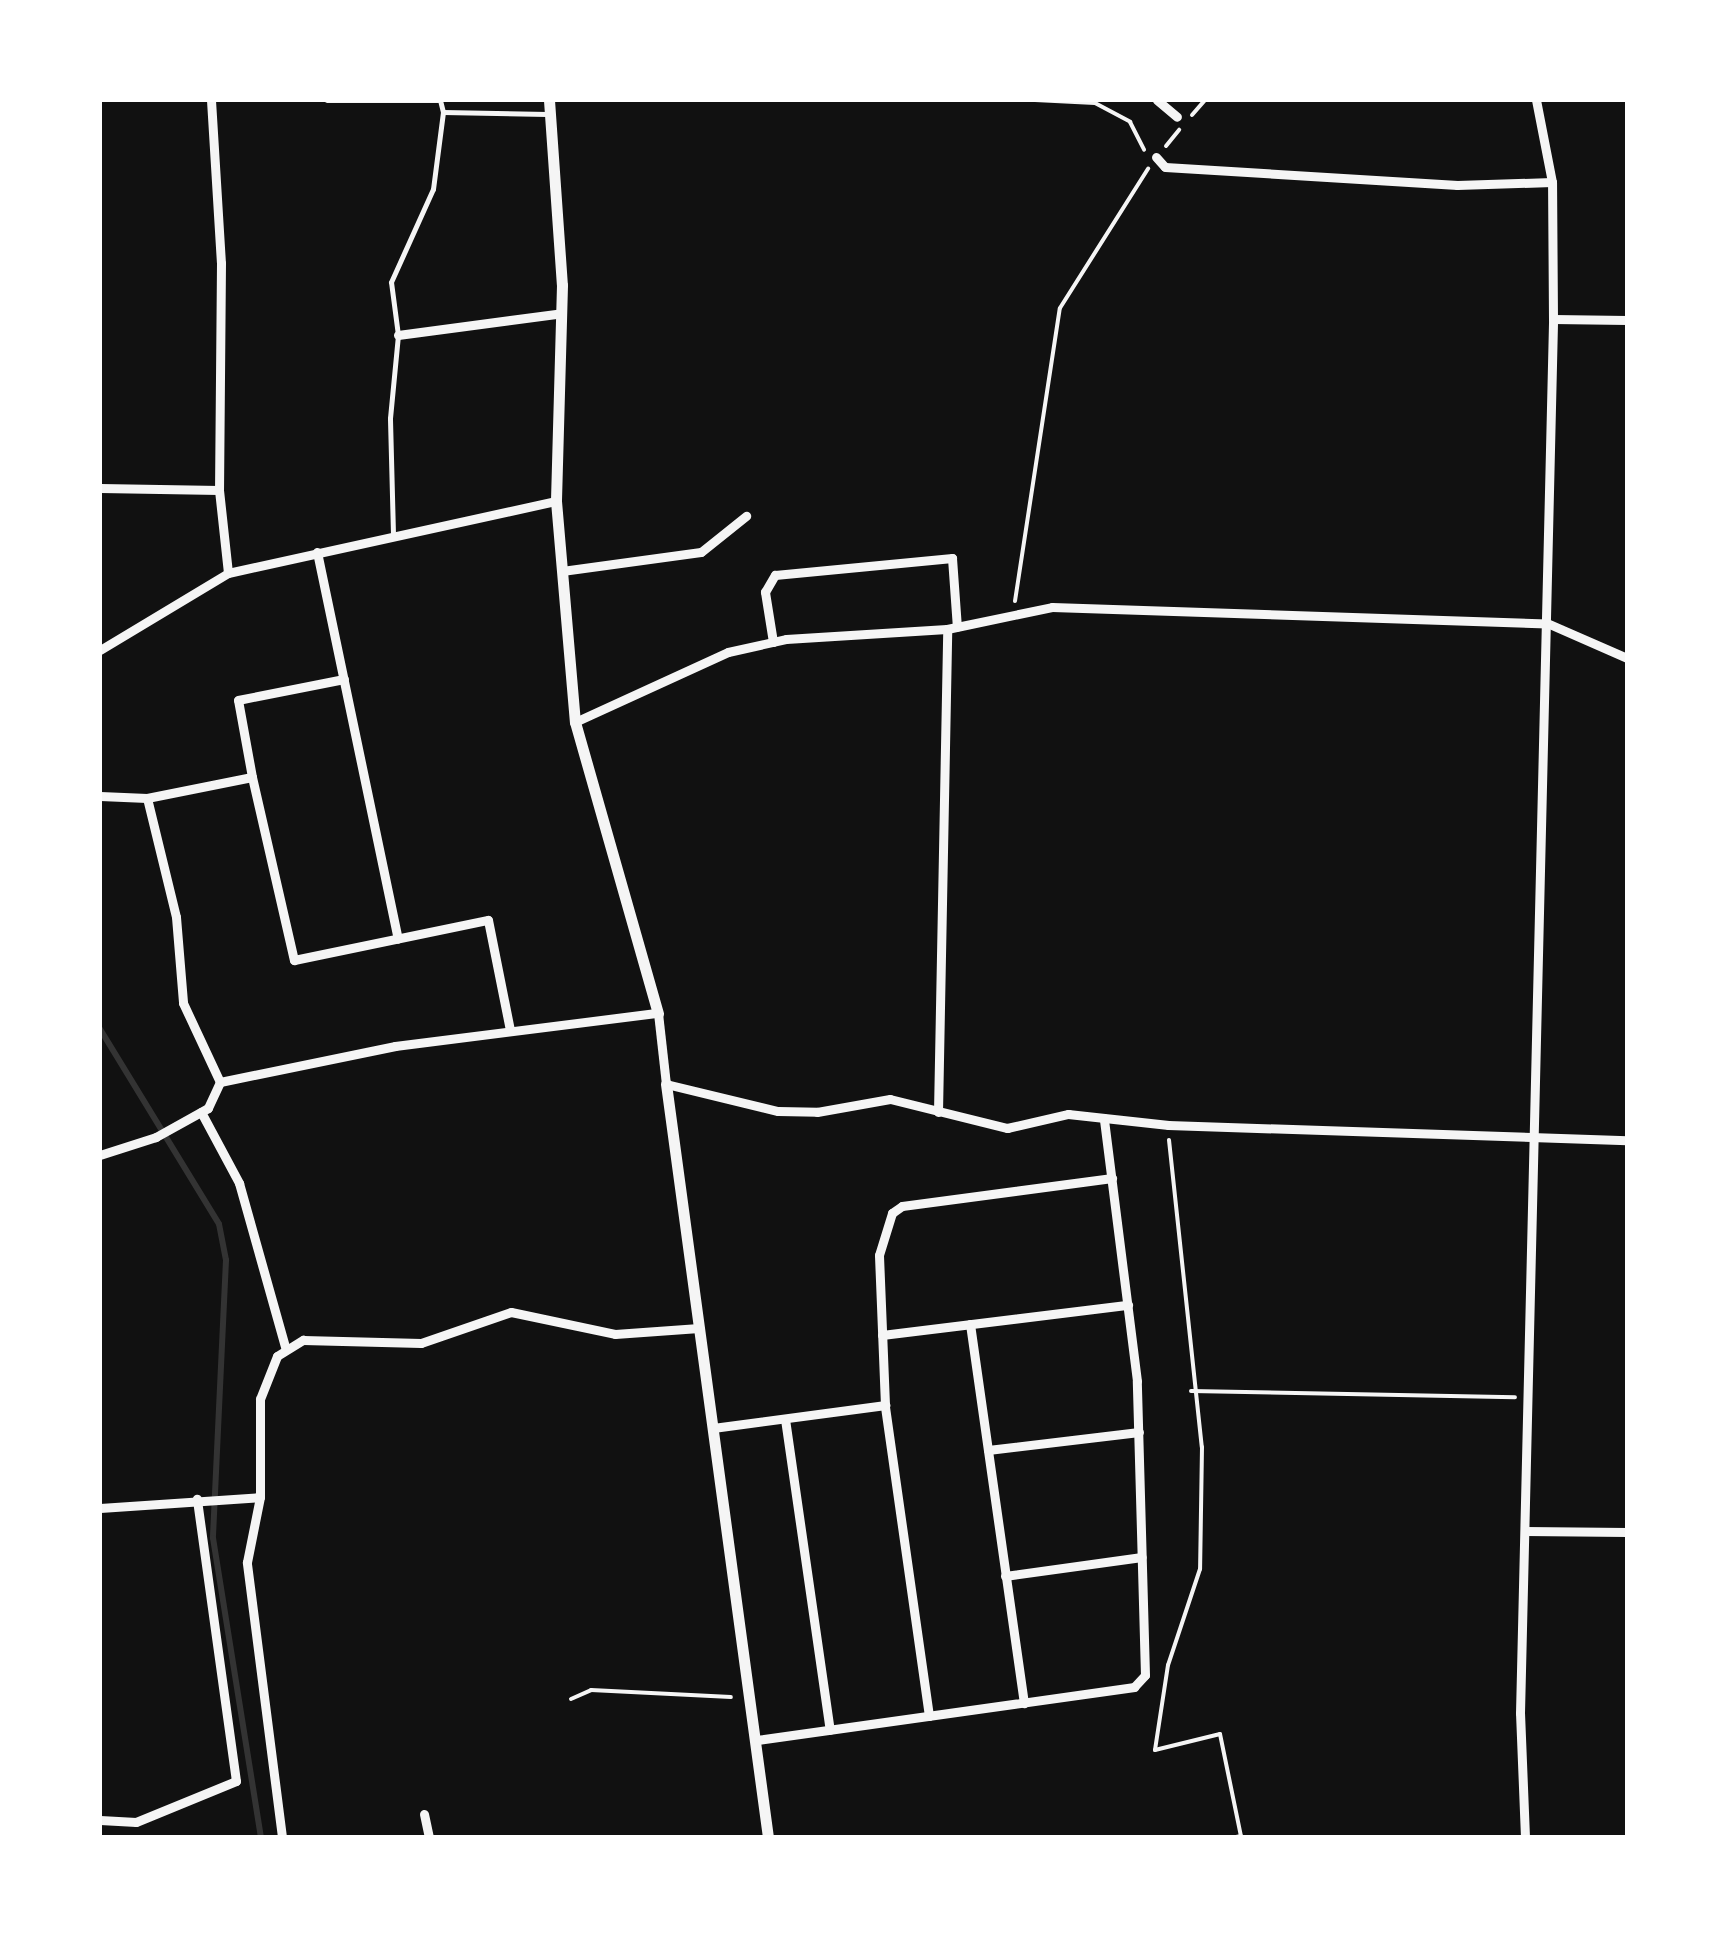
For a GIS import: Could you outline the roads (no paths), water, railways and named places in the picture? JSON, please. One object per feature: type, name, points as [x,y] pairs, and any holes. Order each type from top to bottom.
[{"type":"street","points":[[210,100],[221,263],[219,490],[228,573]]},
{"type":"street","points":[[550,100],[562,314],[556,502],[576,722],[658,1013],[768,1837]]},
{"type":"street","points":[[1157,100],[1177,117]]},
{"type":"street","points":[[1525,1837],[1525,1531],[1553,319],[1552,182],[1536,100]]},
{"type":"street","points":[[1156,157],[1165,167],[1457,185],[1552,182]]},
{"type":"street","points":[[398,335],[562,314]]},
{"type":"street","points":[[1553,319],[1627,320]]},
{"type":"street","points":[[100,488],[219,490]]},
{"type":"street","points":[[100,636],[103,648],[228,573],[393,534],[556,502]]},
{"type":"street","points":[[562,571],[701,552],[746,516]]},
{"type":"street","points":[[317,552],[398,939]]},
{"type":"street","points":[[773,642],[765,592],[775,575],[952,558],[938,1112]]},
{"type":"street","points":[[576,722],[728,652],[773,642],[952,628],[1052,607],[1547,623],[1627,658]]},
{"type":"street","points":[[344,679],[238,700],[294,960],[488,920],[510,1030]]},
{"type":"street","points":[[100,796],[147,798],[252,777]]},
{"type":"street","points":[[147,798],[176,917],[183,1003],[220,1082]]},
{"type":"street","points":[[100,1154],[156,1137],[201,1112],[220,1082],[510,1030],[658,1013]]},
{"type":"street","points":[[666,1084],[778,1112],[818,1112],[890,1098],[1007,1128],[1068,1114],[1168,1126],[1536,1133],[1627,1140]]},
{"type":"street","points":[[201,1112],[239,1184],[286,1350]]},
{"type":"street","points":[[758,1740],[1134,1687],[1145,1675],[1138,1432],[1128,1304],[1104,1118]]},
{"type":"street","points":[[928,1716],[885,1405],[879,1254],[892,1213],[902,1206],[1112,1178]]},
{"type":"street","points":[[882,1335],[1128,1304]]},
{"type":"street","points":[[282,1837],[246,1562],[260,1496],[260,1399],[276,1356],[303,1340],[421,1343],[529,1311],[615,1334],[699,1328]]},
{"type":"street","points":[[970,1324],[1024,1703]]},
{"type":"street","points":[[713,1428],[885,1405]]},
{"type":"street","points":[[785,1419],[830,1730]]},
{"type":"street","points":[[988,1450],[1138,1432]]},
{"type":"street","points":[[100,1508],[260,1496]]},
{"type":"street","points":[[100,1820],[136,1822],[236,1781],[202,1499]]},
{"type":"street","points":[[1525,1531],[1627,1532]]},
{"type":"street","points":[[1006,1576],[1142,1557]]},
{"type":"street","points":[[424,1814],[429,1837]]},
{"type":"lane","points":[[328,100],[440,100],[443,112],[427,208],[391,282],[398,335],[390,418],[393,534]]},
{"type":"lane","points":[[443,112],[550,114]]},
{"type":"waterway","points":[[100,1029],[219,1224],[226,1260],[213,1538],[261,1837]]}]
